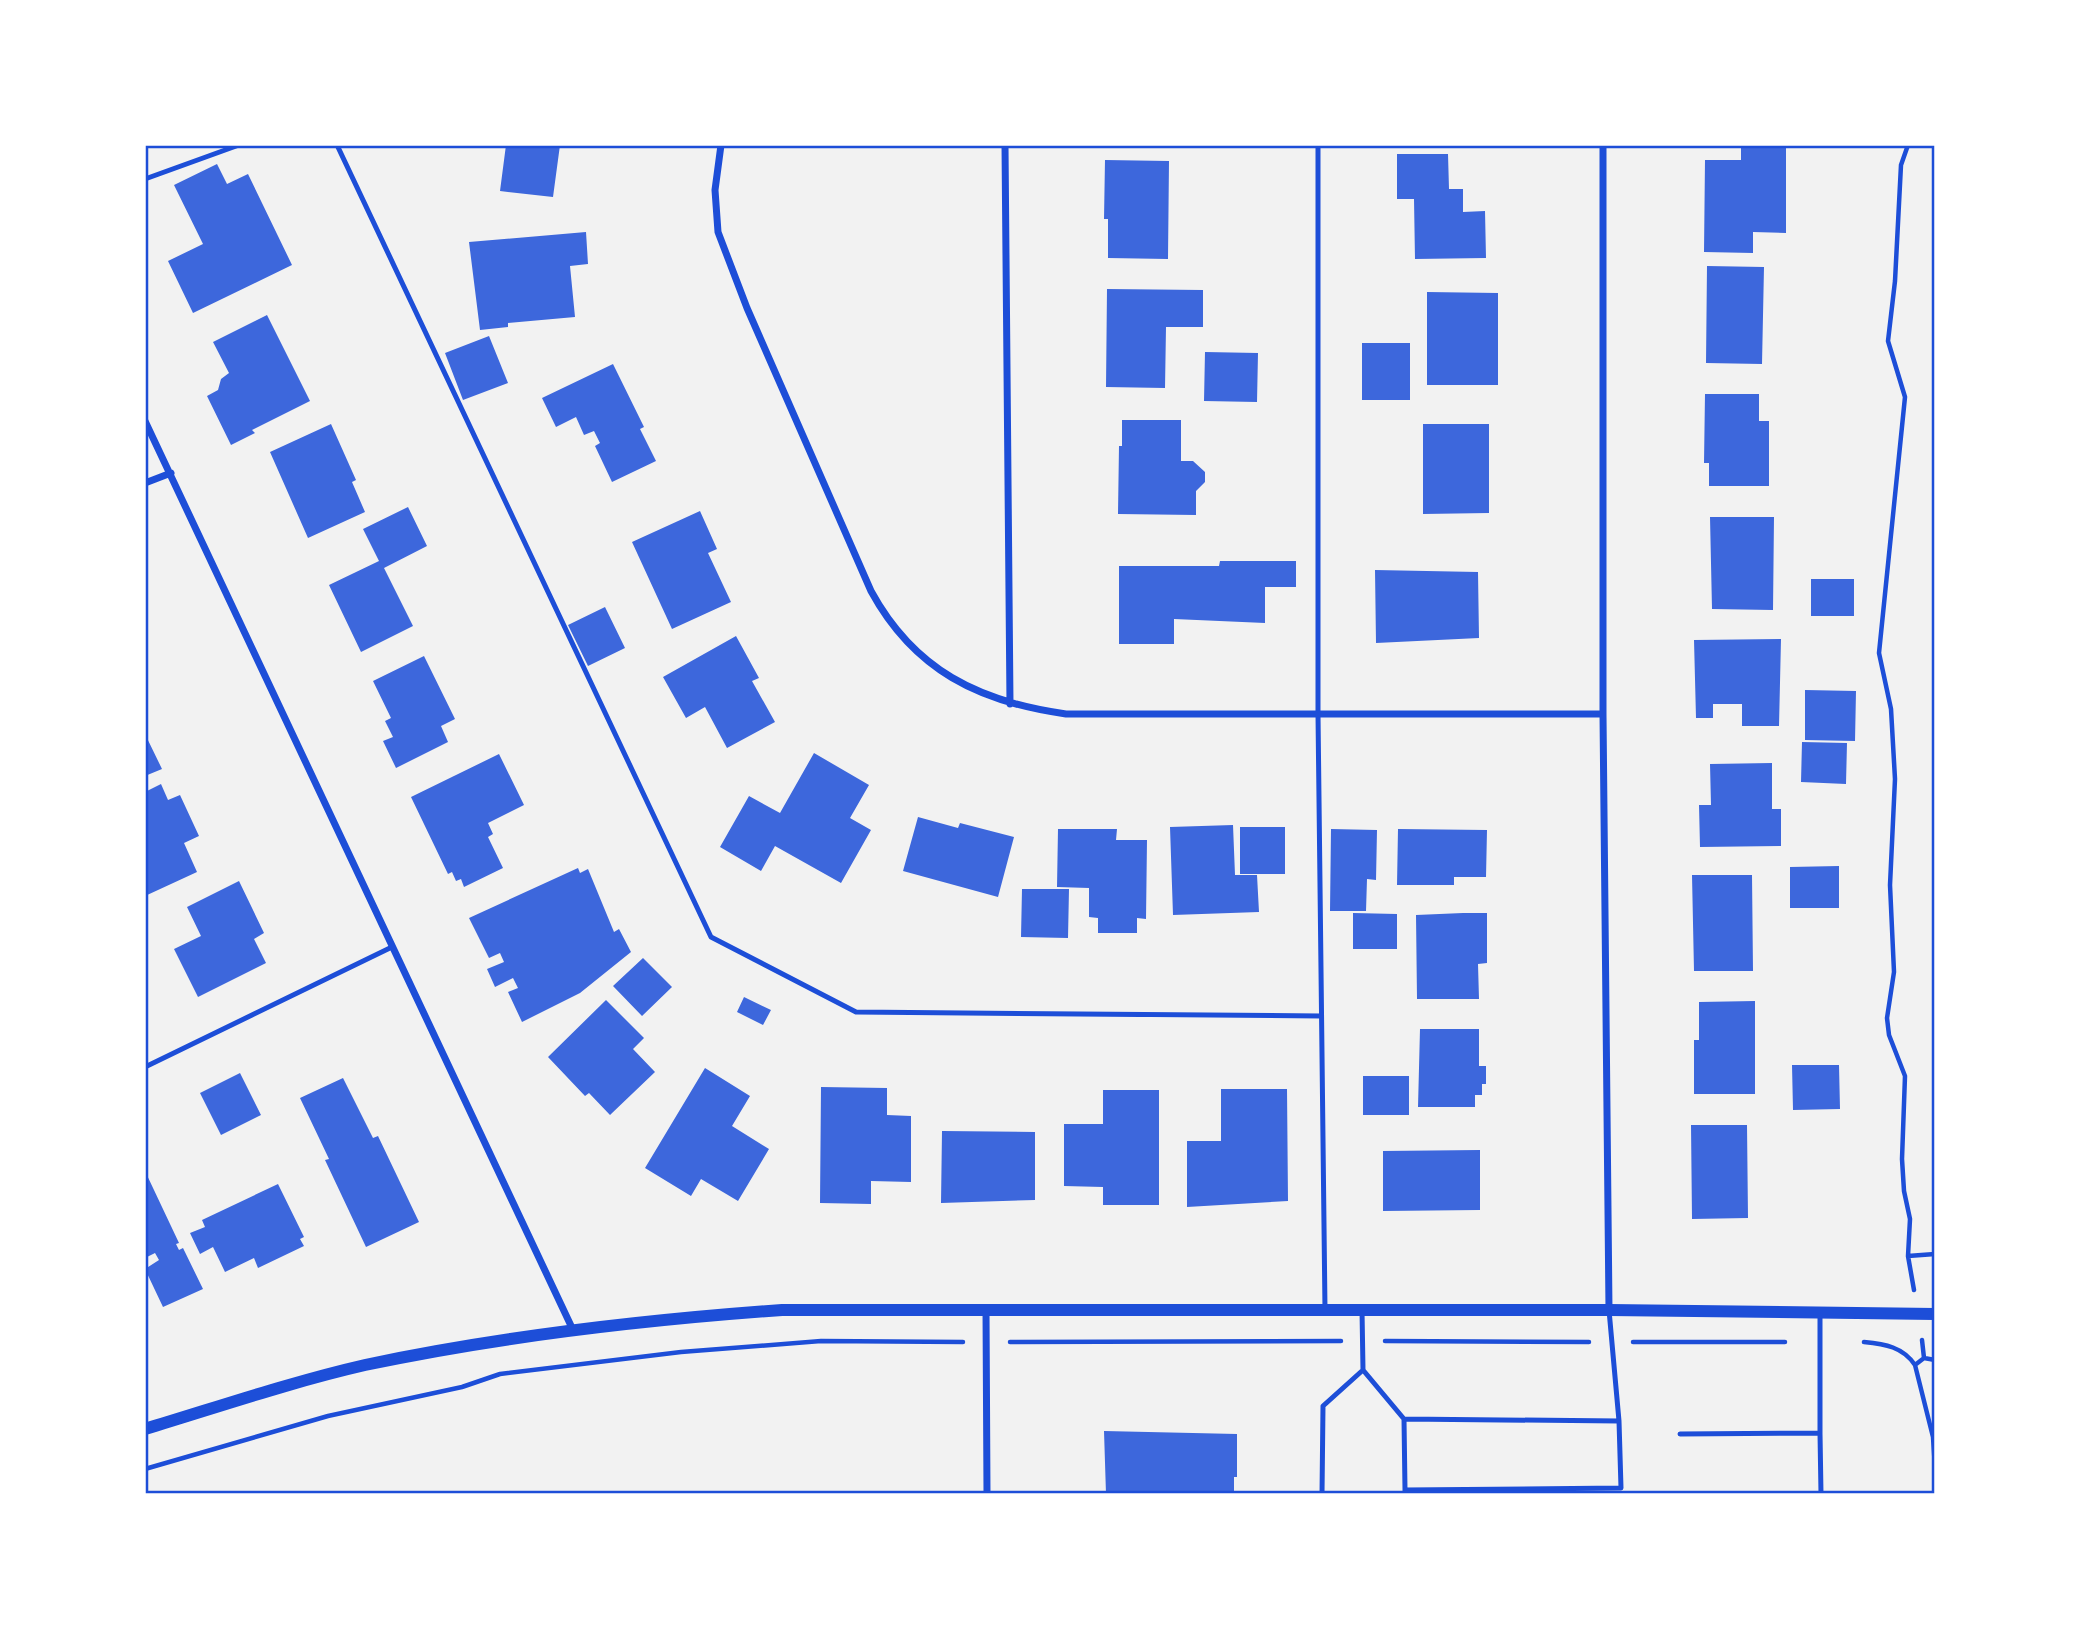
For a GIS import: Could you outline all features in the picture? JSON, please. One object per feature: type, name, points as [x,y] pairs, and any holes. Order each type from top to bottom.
[{"type":"street","points":[[721,145],[715,190],[718,232],[747,308],[871,591],[885,615],[927,662],[950,678],[1010,704],[1066,714],[1603,714]]},
{"type":"street","points":[[1005,145],[1010,704]]},
{"type":"street","points":[[1603,145],[1603,714],[1609,1310]]},
{"type":"street","points":[[145,421],[573,1330]]},
{"type":"street","points":[[145,483],[171,473]]},
{"type":"street","points":[[986,1309],[987,1494]]},
{"type":"street","points":[[145,1429],[364,1366],[573,1330],[674,1318],[782,1310],[1609,1310],[1935,1314]]},
{"type":"lane","points":[[145,179],[239,145]]},
{"type":"lane","points":[[337,145],[711,937],[856,1012],[1321,1016]]},
{"type":"lane","points":[[1318,145],[1318,714],[1325,1310]]},
{"type":"lane","points":[[145,1067],[392,947]]},
{"type":"lane","points":[[1362,1310],[1363,1370],[1404,1419],[1405,1492],[1621,1488],[1619,1420],[1609,1310]]},
{"type":"lane","points":[[1820,1312],[1821,1494]]},
{"type":"lane","points":[[1322,1494],[1323,1406],[1363,1370]]},
{"type":"lane","points":[[1404,1419],[1619,1420]]},
{"type":"lane","points":[[1680,1434],[1820,1433]]},
{"type":"path","points":[[1908,145],[1901,165],[1895,281],[1888,341],[1905,397],[1879,653],[1891,709],[1895,779],[1890,885],[1895,972],[1887,1018],[1889,1035],[1905,1076],[1902,1159],[1904,1191],[1910,1219],[1908,1256],[1935,1254]]},
{"type":"path","points":[[145,1469],[328,1416],[462,1387],[500,1374],[681,1352],[821,1341],[962,1342]]},
{"type":"path","points":[[1013,1342],[1885,1344],[1903,1352],[1916,1365],[1933,1437],[1935,1468]]},
{"type":"path","points":[[1916,1365],[1924,1358],[1935,1360]]},
{"type":"building","points":[[506,145],[560,145],[553,197],[500,191]]},
{"type":"building","points":[[1741,145],[1786,145],[1786,233],[1753,232],[1753,253],[1704,252],[1705,160],[1741,160]]},
{"type":"building","points":[[1397,154],[1448,154],[1449,189],[1463,189],[1463,212],[1485,211],[1486,258],[1415,259],[1414,199],[1397,199]]},
{"type":"building","points":[[1105,160],[1169,161],[1168,259],[1108,258],[1108,219],[1104,219]]},
{"type":"building","points":[[217,164],[227,184],[248,174],[292,265],[193,313],[168,261],[203,244],[174,185]]},
{"type":"building","points":[[586,232],[588,264],[570,266],[575,317],[508,323],[508,327],[480,330],[469,242]]},
{"type":"building","points":[[1707,266],[1764,267],[1762,364],[1706,363]]},
{"type":"building","points":[[1107,289],[1203,290],[1203,327],[1166,327],[1165,388],[1106,387]]},
{"type":"building","points":[[1427,292],[1498,293],[1498,385],[1427,385]]},
{"type":"building","points":[[267,315],[310,401],[252,430],[255,433],[231,445],[207,396],[218,390],[221,379],[229,373],[213,342]]},
{"type":"building","points":[[489,336],[508,383],[463,400],[445,353]]},
{"type":"building","points":[[1362,343],[1410,343],[1410,400],[1362,400]]},
{"type":"building","points":[[1205,352],[1258,353],[1257,402],[1204,401]]},
{"type":"building","points":[[613,364],[644,427],[640,429],[656,461],[612,482],[595,446],[600,443],[594,431],[584,435],[576,417],[556,427],[542,398]]},
{"type":"building","points":[[1705,394],[1759,394],[1759,421],[1769,421],[1769,486],[1709,486],[1709,463],[1704,463]]},
{"type":"building","points":[[1122,420],[1181,420],[1181,461],[1193,461],[1205,472],[1205,482],[1196,491],[1196,515],[1118,514]]},
{"type":"building","points":[[331,424],[356,480],[352,482],[365,512],[308,538],[270,452]]},
{"type":"building","points":[[1423,424],[1489,424],[1489,513],[1423,514]]},
{"type":"building","points":[[408,507],[427,546],[384,568],[413,626],[361,652],[329,585],[379,561],[363,529]]},
{"type":"building","points":[[700,511],[717,549],[708,553],[731,602],[672,629],[632,542]]},
{"type":"building","points":[[1710,517],[1774,517],[1773,610],[1712,609]]},
{"type":"building","points":[[1220,561],[1296,561],[1296,587],[1265,587],[1265,623],[1174,619],[1174,644],[1119,644],[1119,566],[1219,566]]},
{"type":"building","points":[[1375,570],[1478,572],[1479,638],[1376,643]]},
{"type":"building","points":[[1811,579],[1854,579],[1854,616],[1811,616]]},
{"type":"building","points":[[605,607],[625,648],[588,666],[568,625]]},
{"type":"building","points":[[736,636],[759,678],[752,681],[775,722],[727,748],[705,707],[686,718],[663,677]]},
{"type":"building","points":[[1781,639],[1779,726],[1742,726],[1742,704],[1713,704],[1713,718],[1696,718],[1694,640]]},
{"type":"building","points":[[424,656],[455,719],[441,726],[448,742],[396,768],[383,741],[393,737],[385,721],[391,718],[373,681]]},
{"type":"building","points":[[1805,690],[1856,691],[1855,741],[1805,740]]},
{"type":"building","points":[[145,734],[162,769],[145,776]]},
{"type":"building","points":[[1802,742],[1847,743],[1846,784],[1801,782]]},
{"type":"building","points":[[814,753],[869,785],[850,818],[871,830],[841,883],[775,846],[761,871],[720,847],[749,796],[780,813]]},
{"type":"building","points":[[499,754],[524,805],[488,823],[493,834],[488,837],[503,868],[464,887],[461,879],[456,881],[452,872],[448,874],[411,797]]},
{"type":"building","points":[[1772,763],[1772,809],[1781,809],[1781,846],[1700,847],[1699,805],[1711,805],[1710,764]]},
{"type":"building","points":[[161,784],[168,800],[180,795],[199,836],[184,843],[197,872],[145,896],[145,811],[148,810],[145,792]]},
{"type":"building","points":[[918,817],[958,828],[960,823],[1014,837],[998,897],[903,871]]},
{"type":"building","points":[[1233,825],[1235,875],[1257,875],[1259,912],[1173,915],[1170,827]]},
{"type":"building","points":[[1240,827],[1285,827],[1285,874],[1240,874]]},
{"type":"building","points":[[1058,829],[1117,829],[1116,840],[1147,840],[1146,919],[1137,918],[1137,933],[1098,933],[1098,918],[1089,917],[1089,888],[1057,887]]},
{"type":"building","points":[[1331,829],[1377,830],[1376,880],[1367,879],[1366,911],[1330,911]]},
{"type":"building","points":[[1398,829],[1487,830],[1486,877],[1454,877],[1454,885],[1397,885]]},
{"type":"building","points":[[1839,866],[1839,908],[1790,908],[1790,867]]},
{"type":"building","points":[[578,868],[580,873],[588,869],[614,932],[619,929],[631,952],[580,993],[522,1022],[508,992],[518,988],[513,978],[495,987],[487,969],[504,962],[500,953],[489,958],[469,918]]},
{"type":"building","points":[[1692,875],[1752,875],[1753,971],[1694,971]]},
{"type":"building","points":[[239,881],[264,933],[254,939],[266,963],[198,997],[174,949],[201,936],[187,907]]},
{"type":"building","points":[[1022,889],[1069,889],[1068,938],[1021,937]]},
{"type":"building","points":[[1353,913],[1397,914],[1397,949],[1353,949]]},
{"type":"building","points":[[1487,913],[1487,963],[1478,964],[1479,999],[1417,999],[1416,915]]},
{"type":"building","points":[[643,958],[672,987],[642,1016],[613,986]]},
{"type":"building","points":[[744,997],[771,1010],[763,1025],[737,1012]]},
{"type":"building","points":[[606,1000],[644,1038],[633,1049],[655,1072],[610,1115],[589,1093],[585,1096],[548,1057]]},
{"type":"building","points":[[1755,1001],[1755,1094],[1694,1094],[1694,1040],[1699,1040],[1699,1002]]},
{"type":"building","points":[[1420,1029],[1479,1029],[1479,1066],[1486,1066],[1486,1084],[1482,1084],[1482,1095],[1475,1095],[1475,1107],[1418,1107]]},
{"type":"building","points":[[1792,1065],[1839,1065],[1840,1109],[1793,1110]]},
{"type":"building","points":[[705,1068],[750,1096],[732,1126],[769,1149],[738,1201],[701,1179],[691,1196],[645,1168]]},
{"type":"building","points":[[240,1073],[261,1115],[221,1135],[200,1093]]},
{"type":"building","points":[[1363,1076],[1409,1076],[1409,1115],[1363,1115]]},
{"type":"building","points":[[343,1078],[373,1138],[378,1136],[419,1222],[366,1247],[325,1160],[329,1159],[300,1098]]},
{"type":"building","points":[[821,1087],[887,1088],[887,1115],[911,1116],[911,1182],[871,1181],[871,1204],[820,1203]]},
{"type":"building","points":[[1221,1089],[1287,1089],[1288,1201],[1187,1207],[1187,1141],[1221,1141]]},
{"type":"building","points":[[1103,1090],[1159,1090],[1159,1205],[1103,1205],[1103,1187],[1064,1186],[1064,1124],[1103,1124]]},
{"type":"building","points":[[1691,1125],[1747,1125],[1748,1218],[1692,1219]]},
{"type":"building","points":[[942,1131],[1035,1132],[1035,1200],[941,1203]]},
{"type":"building","points":[[1480,1150],[1480,1210],[1383,1211],[1383,1151]]},
{"type":"building","points":[[145,1171],[179,1243],[176,1244],[179,1250],[183,1248],[203,1289],[163,1307],[145,1269],[159,1260],[155,1253],[145,1258]]},
{"type":"building","points":[[278,1184],[304,1237],[300,1239],[304,1246],[258,1268],[254,1258],[225,1272],[213,1247],[200,1254],[190,1233],[205,1227],[202,1220]]},
{"type":"building","points":[[1104,1431],[1237,1434],[1237,1477],[1234,1477],[1234,1494],[1106,1494]]}]
